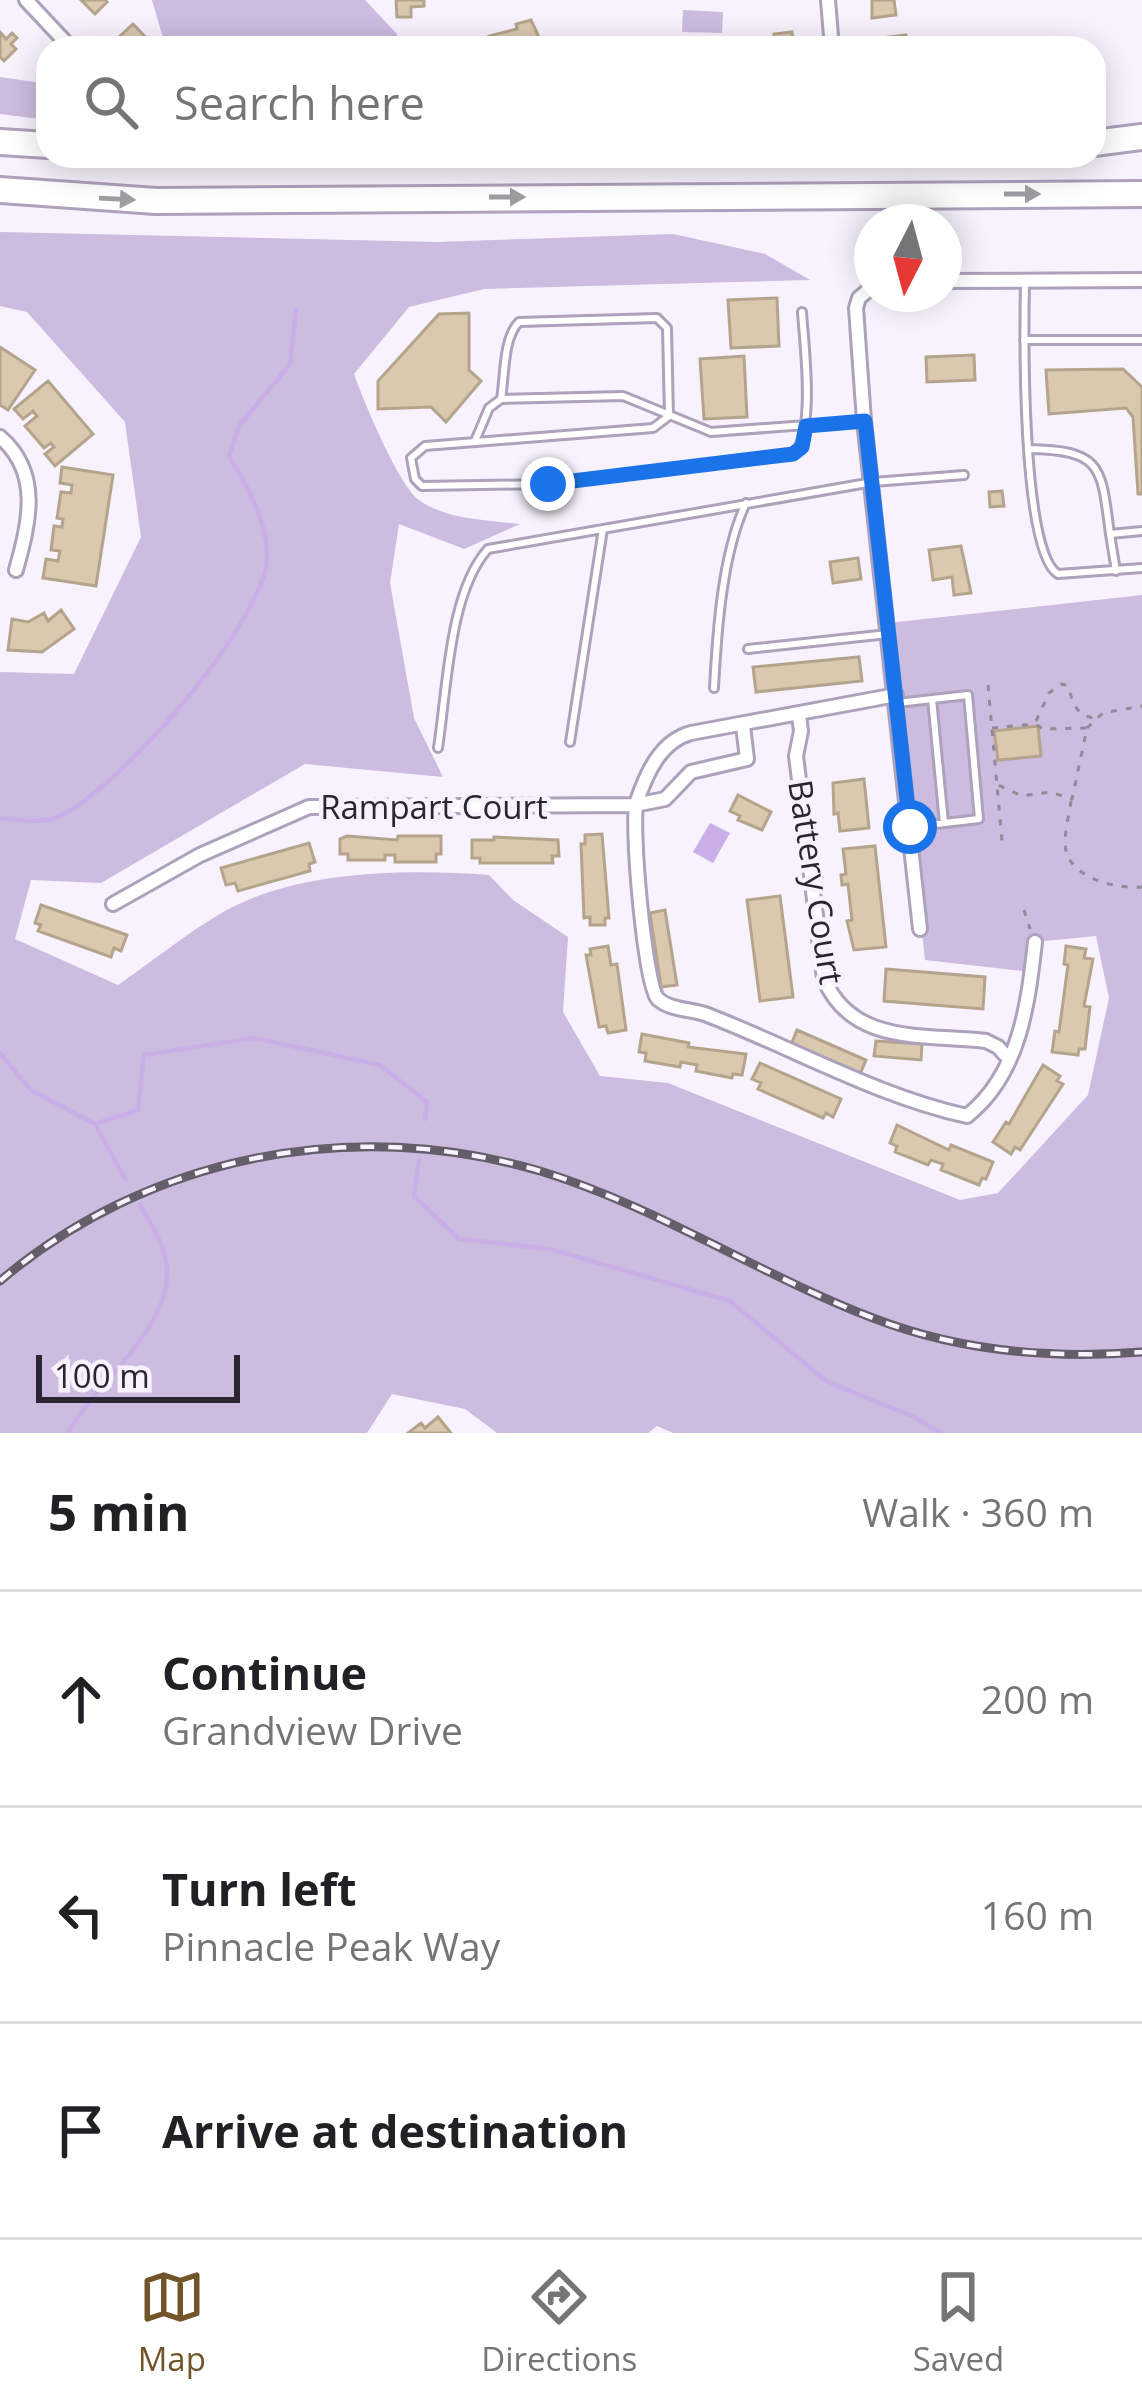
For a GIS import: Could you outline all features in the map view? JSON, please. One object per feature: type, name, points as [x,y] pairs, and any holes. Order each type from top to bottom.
[{"type":"highway","points":[[1106,144],[1142,137]]},
{"type":"highway","points":[[0,142],[36,145]]},
{"type":"highway","points":[[1106,147],[1142,149]]},
{"type":"highway","points":[[0,190],[156,201],[1142,194]]},
{"type":"street","points":[[26,0],[60,36]]},
{"type":"street","points":[[828,0],[831,36]]},
{"type":"street","points":[[962,281],[1142,280]]},
{"type":"street","points":[[856,312],[920,929]]},
{"type":"street","points":[[0,436],[22,463],[30,490],[16,570]]},
{"type":"street","points":[[896,699],[675,738],[661,751],[635,805],[646,960],[654,996],[857,1080],[967,1116],[979,1106],[1023,1030],[1035,942]]},
{"type":"street","name":"Battery Court","points":[[799,716],[796,756],[829,991],[842,1011],[874,1029],[986,1041],[1008,1058]]},
{"type":"street","points":[[635,805],[665,799],[691,772],[747,759],[742,726]]},
{"type":"street","name":"Rampart Court","points":[[113,904],[200,855],[309,807],[635,805]]},
{"type":"lane","points":[[1025,281],[1028,449],[1034,515],[1045,563],[1058,574],[1142,568]]},
{"type":"lane","points":[[669,416],[652,428],[425,446],[413,452],[415,479],[431,487],[548,484],[793,454],[802,447],[806,426],[802,311]]},
{"type":"lane","points":[[501,399],[506,343],[519,322],[657,318],[668,328],[669,416]]},
{"type":"lane","points":[[1024,340],[1142,340]]},
{"type":"lane","points":[[474,442],[489,408],[501,399],[623,396],[711,432],[865,421]]},
{"type":"lane","points":[[1028,449],[1081,456],[1096,466],[1103,479],[1116,571]]},
{"type":"lane","points":[[438,748],[462,595],[474,564],[488,548],[873,482],[964,476]]},
{"type":"lane","points":[[714,688],[733,543],[746,502]]},
{"type":"lane","points":[[570,742],[602,529]]},
{"type":"lane","points":[[1110,534],[1142,531]]},
{"type":"lane","points":[[748,649],[889,633]]},
{"type":"lane","points":[[896,699],[968,694],[979,819],[910,827]]},
{"type":"lane","points":[[932,699],[944,823]]},
{"type":"path","points":[[1035,724],[1049,694],[1062,684],[1068,686],[1081,714],[1095,718]]},
{"type":"path","points":[[988,686],[1002,841]]},
{"type":"path","points":[[1142,706],[1114,710],[1095,718],[1087,728],[1066,854],[1078,870],[1097,880],[1142,887]]},
{"type":"path","points":[[992,728],[1035,724],[1043,729],[1087,728]]},
{"type":"path","points":[[998,785],[1022,796],[1050,792],[1072,799]]},
{"type":"path","points":[[1024,910],[1035,942]]},
{"type":"shaded area","points":[[152,0],[365,0],[397,34],[397,36],[162,36]]},
{"type":"shaded area","points":[[683,10],[723,12],[722,33],[682,32]]},
{"type":"shaded area","points":[[0,77],[36,82],[36,118],[0,114]]},
{"type":"shaded area","points":[[0,232],[436,242],[673,234],[765,254],[810,280],[484,289],[409,307],[354,374],[392,461],[411,492],[430,507],[468,518],[520,524],[464,549],[399,524],[390,583],[414,718],[443,777],[305,764],[101,883],[31,880],[15,939],[118,985],[225,911],[286,887],[354,875],[489,875],[513,900],[568,937],[563,1012],[600,1076],[668,1083],[960,1200],[998,1193],[1088,1095],[1109,998],[1096,936],[1035,942],[1031,972],[925,960],[888,623],[1142,595],[1142,1433],[673,1433],[657,1426],[648,1433],[497,1433],[465,1409],[392,1394],[367,1433],[0,1433],[0,672],[74,674],[141,537],[125,422],[27,312],[0,306]]},
{"type":"shaded area","points":[[710,823],[730,833],[713,863],[693,852]]},
{"type":"building","points":[[81,0],[105,0],[107,2],[95,14]]},
{"type":"building","points":[[396,0],[424,0],[424,6],[411,7],[411,17],[397,17]]},
{"type":"building","points":[[872,0],[894,0],[896,15],[872,18]]},
{"type":"building","points":[[531,20],[538,36],[489,36],[517,29],[516,24]]},
{"type":"building","points":[[133,24],[144,36],[120,36]]},
{"type":"building","points":[[0,32],[6,39],[12,33],[17,38],[11,44],[16,49],[4,61],[0,57]]},
{"type":"building","points":[[777,298],[779,346],[731,348],[728,300]]},
{"type":"building","points":[[469,313],[469,370],[481,381],[446,422],[431,407],[378,409],[378,381],[439,314]]},
{"type":"building","points":[[0,347],[35,370],[8,410],[0,405]]},
{"type":"building","points":[[974,355],[975,380],[927,382],[926,357]]},
{"type":"building","points":[[744,356],[747,417],[704,419],[700,359]]},
{"type":"building","points":[[1123,369],[1142,387],[1142,494],[1138,494],[1133,417],[1126,408],[1049,414],[1046,370]]},
{"type":"building","points":[[48,381],[93,434],[55,466],[45,454],[54,447],[51,443],[44,448],[25,426],[37,416],[33,411],[23,419],[14,409]]},
{"type":"building","points":[[62,467],[113,475],[96,586],[43,578],[46,559],[58,561],[60,551],[51,550],[54,526],[62,527],[63,519],[57,518],[61,492],[71,493],[72,485],[60,483]]},
{"type":"building","points":[[1002,491],[1004,506],[990,507],[989,492]]},
{"type":"building","points":[[961,546],[971,593],[954,595],[952,577],[933,580],[929,550]]},
{"type":"building","points":[[858,558],[861,579],[833,583],[830,562]]},
{"type":"building","points":[[61,610],[74,629],[42,652],[8,650],[12,619],[28,622],[44,613],[48,621]]},
{"type":"building","points":[[859,657],[862,681],[756,692],[753,667]]},
{"type":"building","points":[[1038,726],[1041,756],[998,760],[994,731]]},
{"type":"building","points":[[864,779],[869,828],[840,831],[833,783]]},
{"type":"building","points":[[738,795],[771,812],[762,830],[738,820],[740,816],[730,811]]},
{"type":"building","points":[[602,834],[609,918],[605,925],[590,925],[590,917],[584,918],[581,844],[585,844],[585,835]]},
{"type":"building","points":[[398,836],[441,836],[441,854],[436,854],[436,862],[395,862],[395,855],[385,855],[385,860],[348,860],[348,854],[340,854],[340,839],[397,840]]},
{"type":"building","points":[[472,840],[558,840],[559,856],[552,856],[553,863],[480,863],[480,858],[472,858]]},
{"type":"building","points":[[309,843],[315,862],[309,864],[310,871],[238,891],[235,883],[226,885],[221,868]]},
{"type":"building","points":[[875,846],[886,947],[854,950],[847,921],[852,920],[848,884],[842,885],[841,875],[846,874],[843,849]]},
{"type":"building","points":[[780,896],[793,997],[760,1001],[747,900]]},
{"type":"building","points":[[41,905],[127,935],[121,951],[114,948],[111,957],[38,931],[41,925],[35,923]]},
{"type":"building","points":[[665,910],[677,985],[661,987],[650,913]]},
{"type":"building","points":[[608,946],[611,965],[617,964],[626,1030],[608,1033],[606,1026],[599,1027],[586,955],[591,955],[590,949]]},
{"type":"building","points":[[1066,946],[1086,949],[1084,958],[1093,959],[1084,1006],[1090,1007],[1085,1049],[1079,1049],[1078,1055],[1052,1052],[1068,965],[1064,964]]},
{"type":"building","points":[[886,969],[985,977],[983,1009],[884,1001]]},
{"type":"building","points":[[797,1030],[866,1060],[860,1074],[791,1045]]},
{"type":"building","points":[[642,1034],[689,1043],[688,1047],[746,1054],[742,1075],[732,1078],[696,1071],[697,1065],[645,1061],[646,1053],[639,1052]]},
{"type":"building","points":[[876,1041],[922,1044],[921,1060],[874,1056]]},
{"type":"building","points":[[760,1063],[841,1099],[833,1117],[826,1113],[823,1118],[758,1089],[761,1083],[752,1079]]},
{"type":"building","points":[[1043,1065],[1060,1076],[1057,1081],[1063,1084],[1020,1150],[1015,1147],[1011,1154],[993,1142],[1009,1124]]},
{"type":"building","points":[[897,1125],[949,1150],[951,1145],[993,1162],[986,1179],[979,1185],[941,1170],[943,1164],[931,1160],[928,1165],[895,1152],[897,1146],[890,1143]]},
{"type":"building","points":[[438,1417],[451,1433],[408,1433],[421,1423],[425,1428]]},
{"type":"waterway","points":[[0,818],[49,820],[81,803],[113,777],[182,704],[241,624],[259,588],[267,546],[255,505],[229,456],[239,426],[290,364],[296,309]]},
{"type":"waterway","points":[[95,1124],[138,1110],[144,1055],[254,1038],[380,1065],[427,1102],[425,1119]]},
{"type":"waterway","points":[[0,1053],[31,1090],[95,1124],[125,1179]]},
{"type":"waterway","points":[[419,1160],[414,1196],[459,1239],[550,1249],[730,1301],[826,1381],[941,1433]]},
{"type":"waterway","points":[[68,1433],[136,1346],[163,1298],[167,1273],[162,1247],[140,1205]]},
{"type":"railway","points":[[0,1281],[58,1238],[121,1203],[187,1176],[256,1158],[326,1148],[398,1147],[469,1155],[583,1186],[831,1301],[905,1329],[1006,1350],[1142,1352]]},
{"type":"route","points":[[548,484],[793,454],[802,447],[806,426],[865,421],[910,827]]}]
